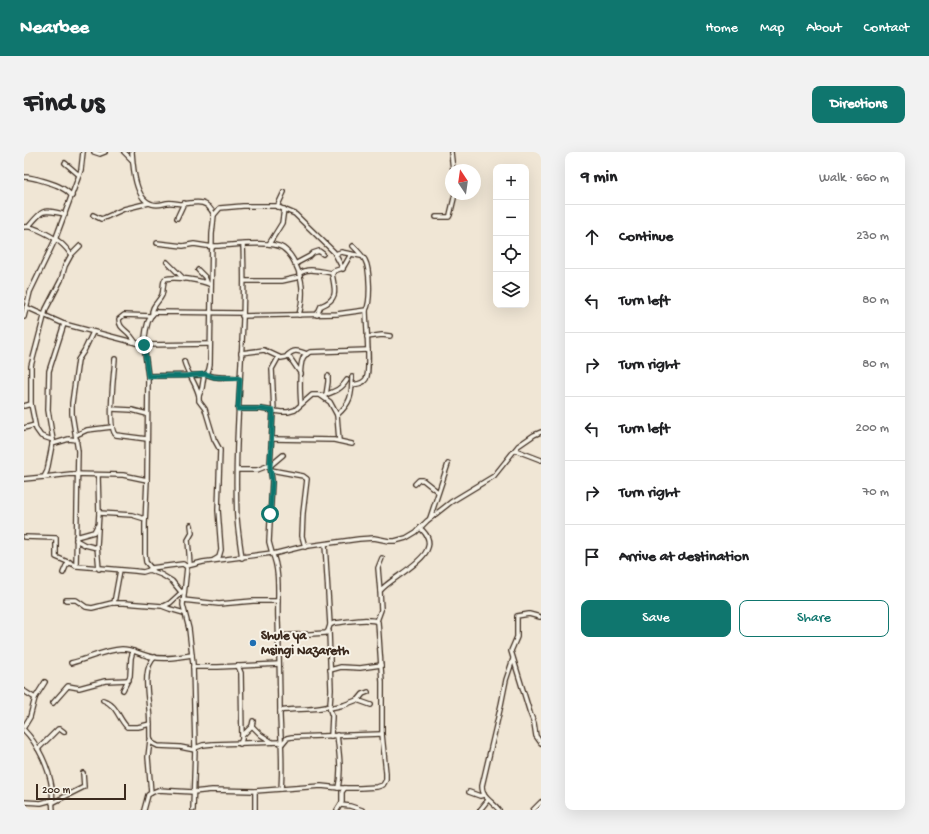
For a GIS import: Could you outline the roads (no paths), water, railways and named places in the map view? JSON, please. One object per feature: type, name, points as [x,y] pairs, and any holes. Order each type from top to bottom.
[{"type":"street","points":[[24,316],[30,292],[55,240],[72,196],[82,164],[83,152]]},
{"type":"street","points":[[94,152],[100,154],[105,152]]},
{"type":"street","points":[[124,152],[132,160]]},
{"type":"street","points":[[132,152],[132,160],[139,191],[149,203]]},
{"type":"street","points":[[451,152],[452,164]]},
{"type":"street","points":[[65,163],[79,175]]},
{"type":"street","points":[[24,178],[30,177],[49,181],[65,189],[72,196]]},
{"type":"street","points":[[277,207],[284,192]]},
{"type":"street","points":[[436,217],[449,217],[454,200]]},
{"type":"street","points":[[93,215],[101,219],[124,209],[149,203],[157,205],[166,203],[195,202],[207,204],[214,215]]},
{"type":"street","points":[[177,218],[184,203]]},
{"type":"street","points":[[199,396],[210,364],[212,313],[212,234],[214,215],[220,208],[277,207],[295,214],[335,254],[343,268]]},
{"type":"street","points":[[269,244],[282,223],[284,209]]},
{"type":"street","points":[[29,226],[36,216],[42,212],[48,211],[65,214]]},
{"type":"street","points":[[24,227],[29,226],[37,229],[63,245],[71,255]]},
{"type":"street","points":[[157,243],[183,246],[194,244],[213,246],[269,244],[276,245],[284,249],[295,264],[300,275],[302,297],[299,315]]},
{"type":"street","points":[[242,558],[237,517],[238,409],[244,281],[243,245]]},
{"type":"street","points":[[77,440],[69,439],[52,442],[38,433],[31,404],[30,385],[31,366],[44,315],[61,280],[65,266],[71,255],[80,246]]},
{"type":"street","points":[[352,385],[362,383],[367,378],[369,365],[366,310],[368,300],[368,269],[362,256],[353,246]]},
{"type":"street","points":[[295,264],[316,252],[319,251],[323,254]]},
{"type":"street","points":[[335,254],[341,252],[362,256]]},
{"type":"street","points":[[244,281],[282,281],[300,275],[302,271],[310,270],[332,273],[343,268],[351,254]]},
{"type":"street","points":[[167,262],[184,279]]},
{"type":"street","points":[[198,270],[211,285]]},
{"type":"street","points":[[317,315],[321,306],[330,303],[334,299],[334,283],[332,273]]},
{"type":"street","points":[[154,568],[149,566],[146,562],[145,519],[148,376],[144,345],[146,330],[152,310],[162,295],[162,285],[165,279],[173,278],[207,282]]},
{"type":"street","points":[[26,307],[64,324],[144,345],[210,344]]},
{"type":"street","points":[[137,343],[120,325],[119,319],[124,315],[151,315],[158,312],[317,315],[366,310]]},
{"type":"street","points":[[44,477],[47,472],[52,442],[48,410],[48,376],[64,324]]},
{"type":"street","points":[[76,566],[77,440],[72,408],[77,365],[93,332]]},
{"type":"street","points":[[367,337],[382,335],[390,336]]},
{"type":"street","points":[[241,353],[264,350],[285,358],[290,352],[296,351],[307,354]]},
{"type":"street","points":[[301,404],[302,360],[307,354],[310,352],[368,350]]},
{"type":"street","points":[[288,355],[301,374]]},
{"type":"street","points":[[278,356],[272,369],[274,411],[270,465],[272,482],[270,542],[275,558],[278,601],[282,755],[281,789]]},
{"type":"street","points":[[115,359],[112,409],[112,427],[114,434],[147,439]]},
{"type":"street","points":[[184,361],[196,387],[200,403],[207,414],[214,439],[220,450],[218,510],[221,550],[219,557],[213,561]]},
{"type":"street","points":[[148,376],[205,375],[214,377],[234,377],[240,379]]},
{"type":"street","points":[[324,395],[328,382],[328,376]]},
{"type":"street","points":[[337,415],[345,408],[352,395],[352,377]]},
{"type":"street","points":[[238,409],[261,409],[280,412],[292,411],[312,395],[324,395],[338,390],[347,380]]},
{"type":"street","points":[[24,384],[30,385]]},
{"type":"street","points":[[324,395],[330,402],[337,415],[339,441]]},
{"type":"street","points":[[24,406],[31,404]]},
{"type":"street","points":[[112,409],[132,410],[147,414]]},
{"type":"street","points":[[24,428],[35,425]]},
{"type":"street","points":[[76,435],[87,430],[112,427]]},
{"type":"street","points":[[24,537],[56,538],[56,557],[76,566],[142,572],[154,568],[273,554],[305,547],[370,538],[378,538],[389,541],[402,540],[411,536],[430,518],[457,498],[494,476],[515,450],[534,435],[541,432]]},
{"type":"street","points":[[272,439],[339,441],[352,444]]},
{"type":"street","points":[[515,450],[541,460]]},
{"type":"street","points":[[238,470],[257,470],[270,465],[283,455]]},
{"type":"street","points":[[430,518],[448,464]]},
{"type":"street","points":[[271,470],[303,476],[307,479],[302,536],[305,547]]},
{"type":"street","points":[[24,479],[64,474],[77,474],[98,476],[123,475],[147,480]]},
{"type":"street","points":[[98,476],[99,514],[97,548],[99,569]]},
{"type":"street","points":[[415,484],[419,480],[423,480],[438,492]]},
{"type":"street","points":[[99,514],[132,515],[145,519]]},
{"type":"street","points":[[76,538],[94,532],[98,525]]},
{"type":"street","points":[[191,525],[192,533],[188,540],[188,571],[183,591],[183,600],[184,612],[189,629],[193,667],[195,749],[193,810]]},
{"type":"street","points":[[380,591],[428,551],[430,545],[429,539],[425,532],[420,528]]},
{"type":"street","points":[[76,538],[85,545],[97,548]]},
{"type":"street","points":[[325,544],[330,625],[331,698],[329,707],[332,716],[331,736]]},
{"type":"street","points":[[377,621],[381,610],[378,568],[382,558]]},
{"type":"street","points":[[63,573],[66,566],[70,562]]},
{"type":"street","points":[[114,603],[120,570]]},
{"type":"street","points":[[149,570],[172,581],[183,591]]},
{"type":"street","points":[[163,606],[170,603],[183,591]]},
{"type":"street","points":[[66,600],[76,600],[86,607],[92,608],[114,603],[163,606],[184,612]]},
{"type":"street","points":[[183,600],[219,604],[253,601],[278,601]]},
{"type":"street","points":[[540,617],[529,614],[517,616],[517,637],[511,650],[534,723],[536,736],[541,744]]},
{"type":"street","points":[[330,625],[334,623],[377,621]]},
{"type":"street","points":[[145,809],[148,795],[151,792],[158,790],[193,792],[212,790],[255,791],[321,786],[338,788],[377,787],[385,783],[386,773],[382,734],[380,626],[377,621]]},
{"type":"street","points":[[279,636],[324,634],[329,630]]},
{"type":"street","points":[[71,663],[120,649],[155,657],[192,656]]},
{"type":"street","points":[[123,690],[129,680],[133,651]]},
{"type":"street","points":[[151,792],[148,757],[150,724],[147,679],[149,665],[151,660],[155,657]]},
{"type":"street","points":[[499,810],[484,796],[482,786],[501,705],[502,692],[513,659]]},
{"type":"street","points":[[330,670],[341,667],[360,668],[381,665]]},
{"type":"street","points":[[238,666],[241,672]]},
{"type":"street","points":[[240,744],[242,736],[241,672],[243,666]]},
{"type":"street","points":[[193,667],[279,666]]},
{"type":"street","points":[[53,703],[68,686],[79,688],[105,681],[129,680]]},
{"type":"street","points":[[45,682],[35,698],[30,717],[24,728],[38,749],[51,783],[53,810]]},
{"type":"street","points":[[24,691],[35,698]]},
{"type":"street","points":[[280,711],[292,708],[324,708],[344,705],[358,700],[363,694],[368,692]]},
{"type":"street","points":[[103,700],[114,706],[127,727],[150,724]]},
{"type":"street","points":[[358,700],[366,705],[371,705]]},
{"type":"street","points":[[242,736],[252,726],[253,721]]},
{"type":"street","points":[[142,726],[154,745],[195,749],[214,744],[281,743],[285,739],[292,737],[382,734]]},
{"type":"street","points":[[252,726],[261,735],[272,742]]},
{"type":"street","points":[[38,749],[58,729],[64,732]]},
{"type":"street","points":[[337,736],[340,762],[340,780],[338,788],[342,794],[343,800],[337,810]]},
{"type":"street","points":[[24,802],[52,802],[83,787],[83,773]]},
{"type":"street","points":[[342,794],[345,788]]},
{"type":"street","points":[[254,810],[255,791]]},
{"type":"street","points":[[469,792],[484,796]]},
{"type":"street","points":[[480,810],[488,800]]},
{"type":"street","points":[[533,810],[541,802]]},
{"type":"street","points":[[341,805],[362,810]]},
{"type":"place","name":"Shule ya Msingi Nazareth","points":[[253,643]]}]
